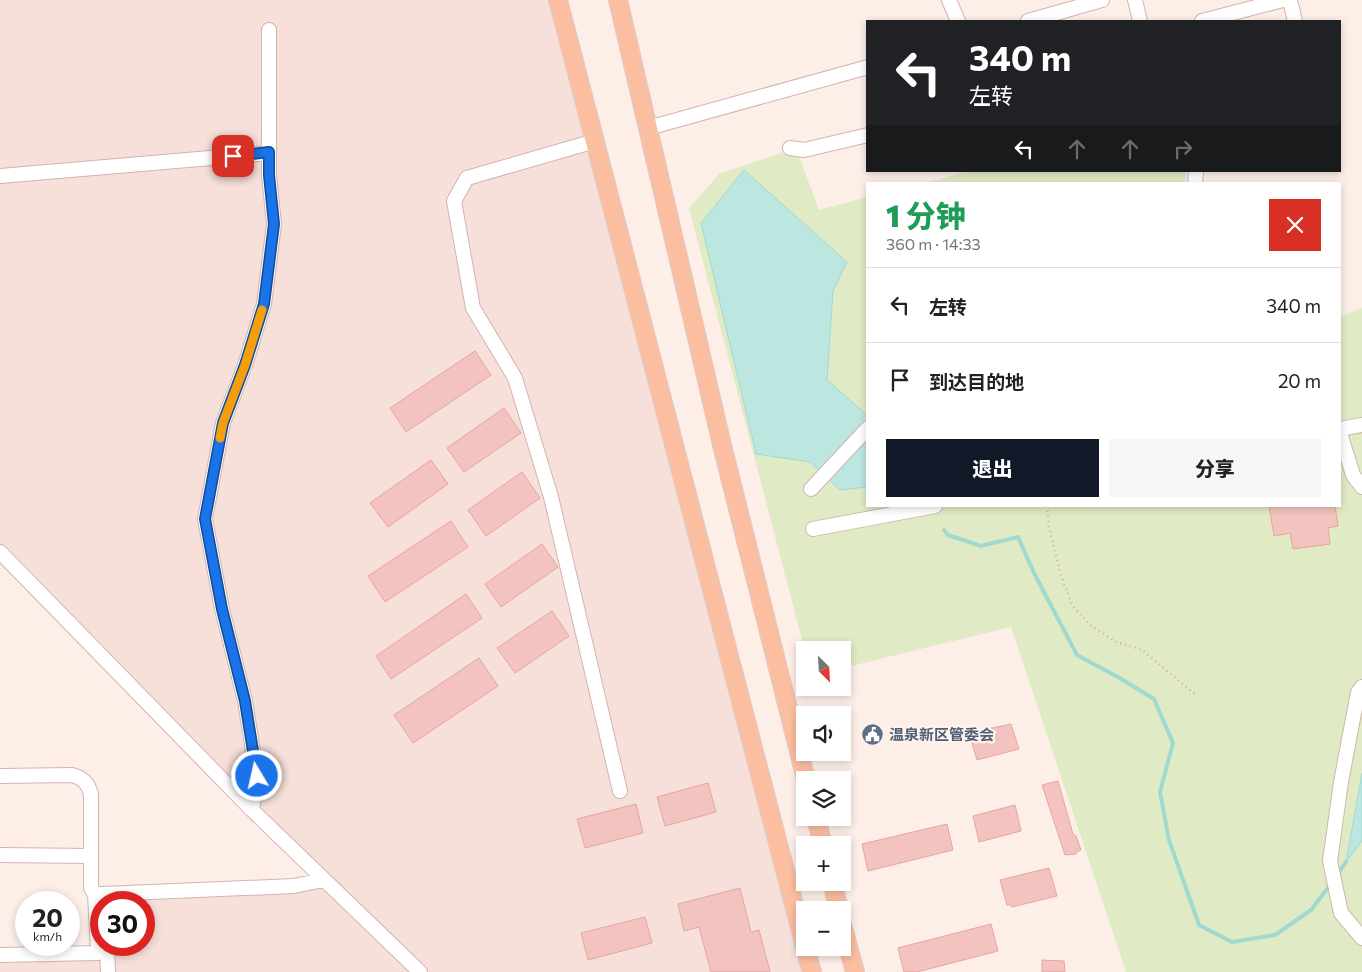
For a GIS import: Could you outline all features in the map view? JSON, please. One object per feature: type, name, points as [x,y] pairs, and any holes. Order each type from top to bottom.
[{"type":"main road","points":[[558,0],[796,912]]},
{"type":"main road","points":[[618,0],[722,445],[804,771]]},
{"type":"main road","points":[[808,956],[812,972]]},
{"type":"main road","points":[[850,956],[854,972]]},
{"type":"street","points":[[950,0],[958,20]]},
{"type":"street","points":[[1032,20],[1102,0]]},
{"type":"street","points":[[1135,0],[1140,20]]},
{"type":"street","points":[[1206,20],[1283,0]]},
{"type":"street","points":[[1290,0],[1295,20]]},
{"type":"street","points":[[252,810],[257,776],[245,701],[222,609],[205,519],[223,423],[245,365],[264,304],[274,224],[269,175],[269,30]]},
{"type":"street","points":[[648,128],[866,67]]},
{"type":"street","points":[[790,148],[804,150],[866,135]]},
{"type":"street","points":[[595,142],[468,178],[454,201],[473,308],[515,378],[552,497],[620,791]]},
{"type":"street","points":[[0,176],[269,152]]},
{"type":"street","points":[[1341,429],[1362,425]]},
{"type":"street","points":[[811,489],[866,430]]},
{"type":"street","points":[[1341,437],[1353,475],[1362,487]]},
{"type":"street","points":[[813,529],[930,507]]},
{"type":"street","points":[[0,552],[252,810],[420,972]]},
{"type":"street","points":[[1362,687],[1358,692],[1341,782],[1330,861],[1341,913],[1362,938]]},
{"type":"street","points":[[0,776],[72,775],[81,778],[89,786],[91,794],[91,888],[94,891]]},
{"type":"street","points":[[0,856],[91,856]]},
{"type":"street","points":[[155,894],[294,886],[323,880]]},
{"type":"street","points":[[0,955],[90,953]]},
{"type":"street","points":[[107,956],[108,972]]},
{"type":"path","points":[[1047,507],[1049,527],[1060,574],[1072,605],[1090,625],[1118,643],[1141,650],[1197,696]]},
{"type":"shaded area","points":[[0,0],[558,0],[796,911],[796,956],[808,956],[812,972],[0,972],[0,955],[80,956],[80,953],[90,953],[90,956],[155,956],[155,891],[144,891],[322,880],[0,551]]},
{"type":"green space","points":[[796,148],[819,210],[866,197],[866,507],[1341,507],[1341,317],[1362,308],[1362,972],[1126,972],[1011,627],[851,666],[851,641],[802,641],[689,208],[719,174]]},
{"type":"green space","points":[[965,172],[1186,172],[1185,182],[928,182]]},
{"type":"water","points":[[744,170],[847,262],[833,291],[827,380],[866,414],[866,487],[840,490],[810,462],[756,454],[701,223]]},
{"type":"water","points":[[1362,773],[1362,841],[1346,862]]},
{"type":"building","points":[[475,351],[491,375],[406,432],[390,408]]},
{"type":"building","points":[[504,408],[521,433],[464,472],[447,448]]},
{"type":"building","points":[[431,460],[448,484],[388,527],[370,503]]},
{"type":"building","points":[[522,472],[540,498],[486,536],[468,510]]},
{"type":"building","points":[[1269,507],[1335,507],[1338,526],[1328,528],[1330,544],[1293,549],[1290,533],[1274,536]]},
{"type":"building","points":[[451,521],[468,547],[385,602],[368,576]]},
{"type":"building","points":[[542,544],[558,567],[501,607],[485,584]]},
{"type":"building","points":[[466,594],[482,618],[391,679],[376,656]]},
{"type":"building","points":[[552,611],[569,636],[515,673],[497,648]]},
{"type":"building","points":[[479,658],[498,686],[413,743],[394,715]]},
{"type":"building","points":[[1011,724],[1019,749],[977,760],[971,740],[976,739],[974,732]]},
{"type":"building","points":[[1058,781],[1073,834],[1076,836],[1081,850],[1076,852],[1076,854],[1065,855],[1042,785]]},
{"type":"building","points":[[708,783],[716,812],[665,826],[657,797]]},
{"type":"building","points":[[636,804],[643,833],[585,848],[577,819]]},
{"type":"building","points":[[1015,805],[1021,831],[979,842],[973,816]]},
{"type":"building","points":[[947,824],[953,850],[868,871],[862,844]]},
{"type":"building","points":[[1049,868],[1057,896],[1012,907],[1007,905],[1000,880]]},
{"type":"building","points":[[740,888],[751,932],[759,930],[770,972],[711,972],[699,927],[684,931],[678,904]]},
{"type":"building","points":[[645,917],[652,943],[588,960],[581,933]]},
{"type":"building","points":[[991,924],[998,951],[917,972],[904,972],[898,948]]},
{"type":"building","points":[[1042,960],[1064,961],[1065,972],[1042,972]]},
{"type":"waterway","points":[[944,530],[948,535],[981,546],[1018,537],[1034,573],[1077,655],[1154,699],[1173,743],[1160,792],[1169,840],[1199,925],[1232,942],[1275,935],[1311,910],[1330,885]]},
{"type":"waterway","points":[[1337,875],[1346,862]]},
{"type":"slow traffic","points":[[220,438],[223,423],[245,365],[262,310]]},
{"type":"place","name":"温泉新区管委会","points":[[873,734]]},
{"type":"route","points":[[233,156],[269,152],[269,175],[274,224],[264,304],[245,365],[223,423],[205,519],[222,609],[245,701],[257,776]]}]
